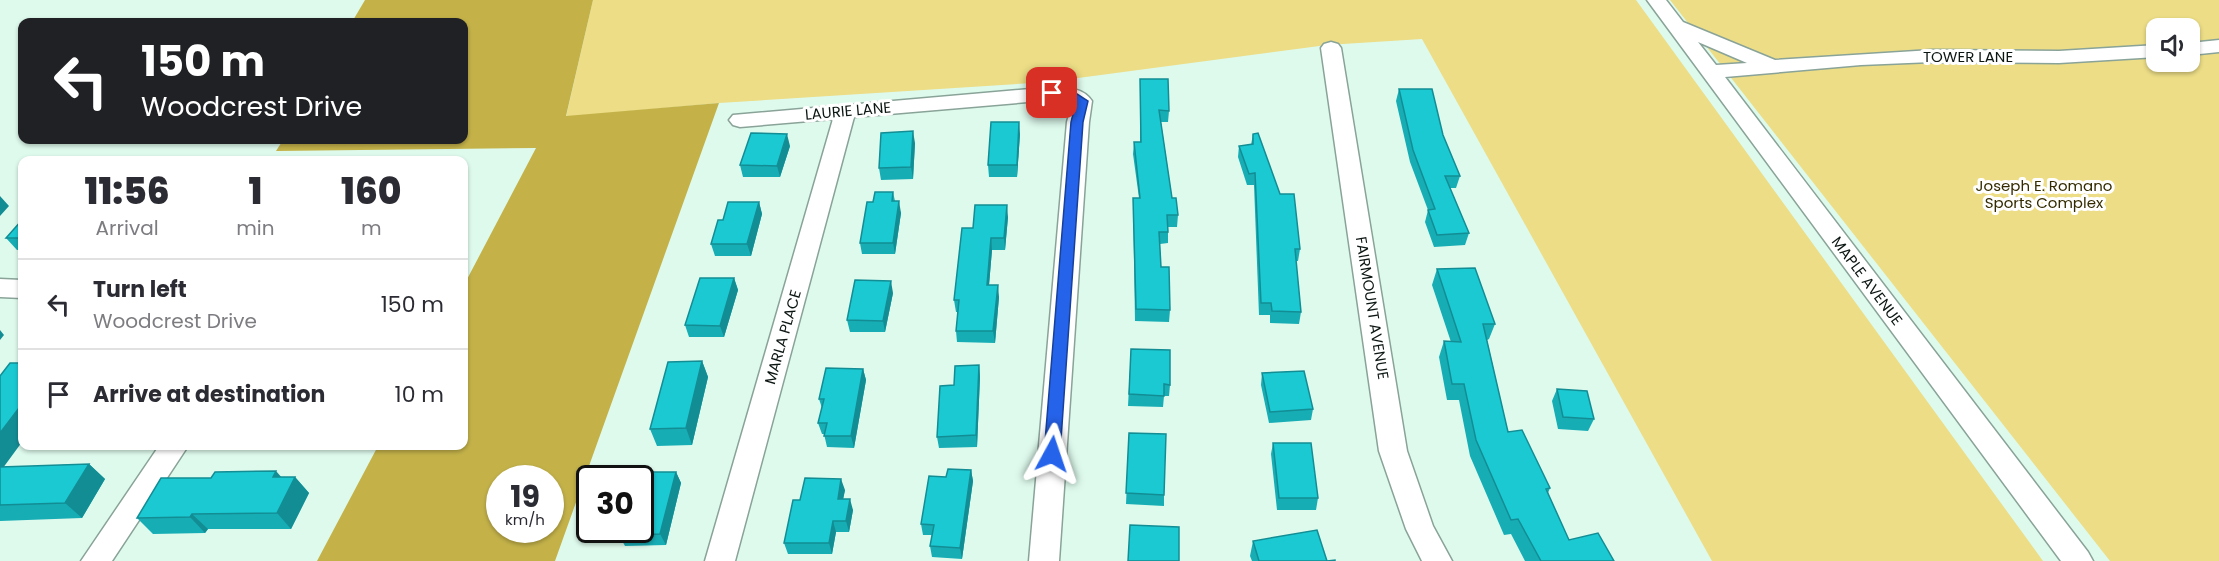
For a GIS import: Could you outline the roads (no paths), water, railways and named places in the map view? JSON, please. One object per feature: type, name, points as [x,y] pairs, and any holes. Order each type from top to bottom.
[{"type":"street","name":"MAPLE AVENUE","points":[[1656,0],[2078,561]]},
{"type":"street","name":"TOWER LANE","points":[[1677,27],[1756,61],[1779,66]]},
{"type":"street","points":[[2200,48],[2219,46]]},
{"type":"street","name":"FAIRMOUNT AVENUE","points":[[1331,48],[1393,451],[1420,529],[1437,561]]},
{"type":"street","name":"TOWER LANE","points":[[1711,72],[1932,56],[2059,57],[2146,52]]},
{"type":"street","name":"LAURIE LANE","points":[[740,120],[1052,93],[1067,93],[1082,101],[1077,122],[1044,561]]},
{"type":"street","name":"MARLA PLACE","points":[[720,561],[846,112]]},
{"type":"street","points":[[0,288],[18,289]]},
{"type":"street","points":[[96,561],[171,450]]},
{"type":"park label","name":"Joseph E. Romano Sports Complex","points":[[2044,194]]}]
